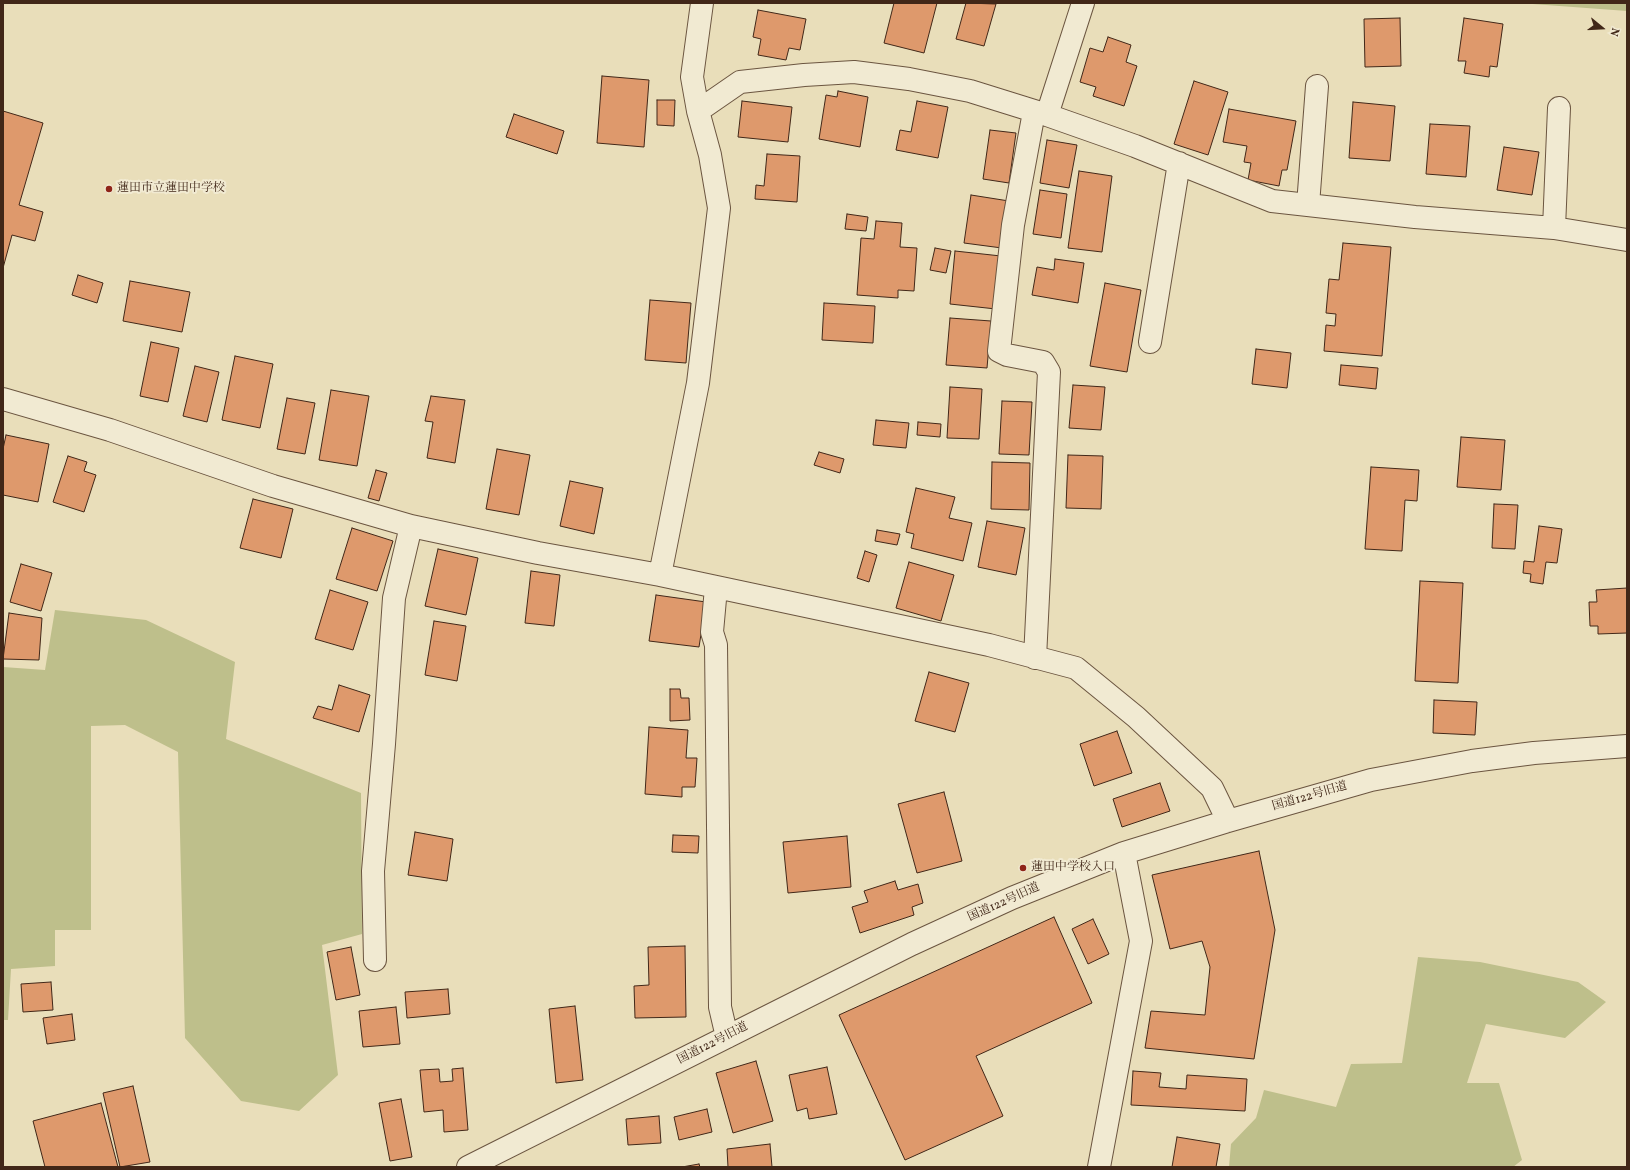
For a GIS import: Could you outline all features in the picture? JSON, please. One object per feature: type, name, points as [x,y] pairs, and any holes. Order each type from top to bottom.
[{"type":"street","points":[[660,575],[698,383],[719,208],[710,155],[698,111],[692,77],[702,3]]},
{"type":"street","points":[[1034,658],[1049,372],[1043,362],[1007,355],[999,350],[1013,225],[1040,114],[1083,3]]},
{"type":"street","points":[[698,111],[740,82],[804,75],[854,72],[909,79],[970,91],[1040,114],[1135,146],[1272,201],[1415,217],[1554,228],[1627,240]]},
{"type":"street","points":[[1308,205],[1317,86]]},
{"type":"street","points":[[1554,228],[1559,108]]},
{"type":"street","points":[[1150,342],[1179,163]]},
{"type":"street","points":[[3,399],[110,430],[273,486],[411,526],[538,553],[660,575],[989,645],[1076,668],[1136,717],[1212,788],[1228,821]]},
{"type":"street","points":[[375,960],[372,871],[384,744],[394,598],[411,526]]},
{"type":"street","points":[[716,588],[712,632],[716,645],[720,1007],[727,1037]]},
{"type":"street","name":"国道122号旧道","points":[[470,1167],[912,944],[1012,898],[1124,853],[1228,821],[1371,780],[1472,761],[1534,753],[1627,746]]},
{"type":"street","points":[[1099,1167],[1141,940],[1124,853]]},
{"type":"green space","points":[[1519,3],[1627,3],[1627,11]]},
{"type":"green space","points":[[55,610],[146,620],[235,662],[226,739],[361,793],[362,934],[322,945],[338,1075],[299,1111],[241,1101],[185,1038],[178,752],[125,725],[91,726],[91,930],[55,930],[55,966],[11,969],[8,1020],[3,1020],[3,667],[45,670]]},
{"type":"green space","points":[[1418,957],[1480,962],[1578,982],[1606,1002],[1565,1038],[1486,1024],[1467,1083],[1499,1083],[1522,1160],[1513,1167],[1229,1167],[1231,1144],[1256,1118],[1264,1090],[1336,1107],[1351,1064],[1402,1063]]},
{"type":"building","points":[[894,3],[937,3],[924,53],[884,43]]},
{"type":"building","points":[[966,3],[996,4],[984,46],[956,39]]},
{"type":"building","points":[[758,10],[806,19],[800,50],[789,48],[786,60],[758,55],[761,39],[753,37]]},
{"type":"building","points":[[1400,18],[1401,66],[1365,67],[1364,19]]},
{"type":"building","points":[[1464,18],[1503,24],[1497,67],[1490,66],[1489,77],[1464,73],[1466,61],[1458,61]]},
{"type":"building","points":[[1108,37],[1131,45],[1126,62],[1137,66],[1124,106],[1093,96],[1096,87],[1080,82],[1090,48],[1103,52]]},
{"type":"building","points":[[602,76],[649,80],[644,147],[597,143]]},
{"type":"building","points":[[1194,81],[1228,92],[1208,155],[1174,144]]},
{"type":"building","points":[[838,91],[868,97],[860,147],[819,139],[826,95],[837,97]]},
{"type":"building","points":[[657,100],[675,100],[674,126],[657,125]]},
{"type":"building","points":[[742,101],[792,107],[788,142],[738,137]]},
{"type":"building","points":[[917,101],[948,107],[938,158],[896,150],[900,130],[911,132]]},
{"type":"building","points":[[1353,102],[1395,106],[1390,161],[1349,158]]},
{"type":"building","points":[[1229,109],[1296,121],[1287,170],[1282,170],[1279,186],[1248,180],[1251,163],[1244,162],[1247,146],[1223,142]]},
{"type":"building","points":[[3,111],[43,123],[19,205],[43,212],[35,241],[12,235],[3,268]]},
{"type":"building","points":[[514,114],[564,131],[557,154],[506,137]]},
{"type":"building","points":[[1430,124],[1470,126],[1466,177],[1426,174]]},
{"type":"building","points":[[990,130],[1016,133],[1009,183],[983,179]]},
{"type":"building","points":[[1047,140],[1077,145],[1069,188],[1040,183]]},
{"type":"building","points":[[1504,147],[1539,152],[1532,195],[1497,190]]},
{"type":"building","points":[[767,154],[800,156],[797,202],[755,199],[756,185],[764,186]]},
{"type":"building","points":[[1079,171],[1112,176],[1102,252],[1068,248]]},
{"type":"building","points":[[1040,190],[1067,194],[1061,238],[1033,234]]},
{"type":"building","points":[[971,195],[1009,201],[1002,248],[964,243]]},
{"type":"building","points":[[847,214],[868,217],[866,231],[845,229]]},
{"type":"building","points":[[876,221],[902,223],[900,247],[917,248],[914,291],[898,290],[898,298],[857,295],[861,238],[874,239]]},
{"type":"building","points":[[1343,243],[1391,247],[1382,356],[1324,351],[1326,325],[1335,326],[1336,314],[1326,313],[1329,279],[1339,280]]},
{"type":"building","points":[[935,248],[951,251],[946,273],[930,270]]},
{"type":"building","points":[[955,251],[1001,256],[996,309],[950,304]]},
{"type":"building","points":[[1055,259],[1084,263],[1078,303],[1032,295],[1037,267],[1054,270]]},
{"type":"building","points":[[78,275],[103,283],[97,303],[72,295]]},
{"type":"building","points":[[130,281],[190,292],[182,332],[123,321]]},
{"type":"building","points":[[1105,283],[1141,290],[1127,372],[1090,366]]},
{"type":"building","points":[[650,300],[691,303],[686,363],[645,360]]},
{"type":"building","points":[[824,303],[875,306],[873,343],[822,340]]},
{"type":"building","points":[[950,318],[991,321],[987,368],[946,365]]},
{"type":"building","points":[[151,342],[179,348],[168,402],[140,396]]},
{"type":"building","points":[[1256,349],[1291,353],[1287,388],[1252,384]]},
{"type":"building","points":[[235,356],[273,364],[260,428],[222,420]]},
{"type":"building","points":[[1341,365],[1378,368],[1376,389],[1339,385]]},
{"type":"building","points":[[195,366],[219,372],[207,422],[183,416]]},
{"type":"building","points":[[1073,385],[1105,387],[1101,430],[1069,428]]},
{"type":"building","points":[[950,387],[982,389],[979,439],[947,438]]},
{"type":"building","points":[[331,390],[369,396],[357,466],[319,460]]},
{"type":"building","points":[[431,396],[465,400],[455,463],[427,458],[433,422],[425,421]]},
{"type":"building","points":[[287,398],[315,403],[305,454],[277,449]]},
{"type":"building","points":[[1002,401],[1032,402],[1029,455],[999,454]]},
{"type":"building","points":[[876,420],[909,423],[906,448],[873,445]]},
{"type":"building","points":[[918,422],[941,424],[940,437],[917,435]]},
{"type":"building","points":[[6,435],[49,444],[38,502],[3,495],[3,449]]},
{"type":"building","points":[[1461,437],[1505,440],[1501,490],[1457,487]]},
{"type":"building","points":[[497,449],[530,455],[519,515],[486,509]]},
{"type":"building","points":[[819,452],[844,459],[840,473],[814,465]]},
{"type":"building","points":[[1068,455],[1103,456],[1101,509],[1066,508]]},
{"type":"building","points":[[68,456],[87,462],[84,471],[96,475],[84,512],[53,502]]},
{"type":"building","points":[[992,462],[1030,463],[1029,510],[991,509]]},
{"type":"building","points":[[1371,467],[1419,470],[1417,501],[1405,500],[1402,551],[1365,549]]},
{"type":"building","points":[[376,470],[387,473],[379,501],[368,498]]},
{"type":"building","points":[[570,481],[603,488],[594,534],[560,526]]},
{"type":"building","points":[[916,488],[955,497],[949,518],[972,523],[963,561],[911,548],[914,534],[906,532]]},
{"type":"building","points":[[253,499],[293,509],[281,558],[240,548]]},
{"type":"building","points":[[1494,504],[1518,505],[1515,549],[1492,548]]},
{"type":"building","points":[[987,521],[1025,528],[1016,575],[978,567]]},
{"type":"building","points":[[1539,526],[1562,529],[1557,563],[1546,562],[1543,584],[1530,582],[1531,574],[1523,573],[1524,561],[1534,562]]},
{"type":"building","points":[[352,528],[393,541],[377,591],[336,579]]},
{"type":"building","points":[[877,530],[900,534],[897,545],[875,541]]},
{"type":"building","points":[[438,549],[478,558],[466,615],[425,606]]},
{"type":"building","points":[[865,551],[877,555],[869,582],[857,578]]},
{"type":"building","points":[[909,562],[954,575],[941,621],[896,608]]},
{"type":"building","points":[[21,564],[52,573],[41,611],[10,602]]},
{"type":"building","points":[[531,571],[560,575],[554,626],[525,623]]},
{"type":"building","points":[[1420,581],[1463,583],[1458,683],[1415,681]]},
{"type":"building","points":[[1627,588],[1627,633],[1598,634],[1598,626],[1590,626],[1589,602],[1597,602],[1596,590]]},
{"type":"building","points":[[330,590],[368,602],[353,650],[315,639]]},
{"type":"building","points":[[656,595],[706,602],[699,647],[649,641]]},
{"type":"building","points":[[9,613],[42,618],[39,660],[3,659]]},
{"type":"building","points":[[434,621],[466,626],[457,681],[425,675]]},
{"type":"building","points":[[929,672],[969,683],[955,732],[915,721]]},
{"type":"building","points":[[339,685],[370,695],[359,732],[313,718],[318,706],[332,710]]},
{"type":"building","points":[[670,689],[680,689],[681,698],[689,698],[690,720],[670,721]]},
{"type":"building","points":[[1434,700],[1477,702],[1475,735],[1433,733]]},
{"type":"building","points":[[649,727],[688,730],[686,758],[697,758],[695,787],[682,787],[682,797],[645,794]]},
{"type":"building","points":[[1117,731],[1132,773],[1094,786],[1080,744]]},
{"type":"building","points":[[1160,783],[1170,811],[1122,827],[1113,799]]},
{"type":"building","points":[[944,792],[962,861],[917,873],[898,804]]},
{"type":"building","points":[[415,832],[453,839],[447,881],[408,875]]},
{"type":"building","points":[[673,835],[699,836],[698,853],[672,852]]},
{"type":"building","points":[[847,836],[851,887],[788,893],[783,842]]},
{"type":"building","points":[[1259,851],[1275,930],[1254,1059],[1145,1048],[1151,1011],[1205,1015],[1210,967],[1202,941],[1170,949],[1152,875]]},
{"type":"building","points":[[895,881],[898,890],[918,884],[923,903],[912,907],[914,915],[860,933],[852,907],[868,902],[864,891]]},
{"type":"building","points":[[1054,917],[1092,1003],[976,1056],[1003,1116],[905,1160],[839,1015]]},
{"type":"building","points":[[1093,919],[1109,954],[1088,964],[1072,929]]},
{"type":"building","points":[[685,946],[686,1017],[635,1018],[634,986],[649,985],[648,947]]},
{"type":"building","points":[[351,947],[360,995],[336,1000],[327,952]]},
{"type":"building","points":[[51,982],[53,1010],[23,1012],[21,984]]},
{"type":"building","points":[[448,989],[450,1014],[407,1018],[405,992]]},
{"type":"building","points":[[575,1006],[583,1080],[556,1083],[549,1009]]},
{"type":"building","points":[[396,1007],[400,1044],[363,1047],[359,1011]]},
{"type":"building","points":[[72,1014],[75,1040],[47,1044],[43,1018]]},
{"type":"building","points":[[756,1061],[773,1121],[733,1133],[716,1073]]},
{"type":"building","points":[[827,1067],[837,1114],[809,1119],[807,1108],[797,1111],[789,1075]]},
{"type":"building","points":[[463,1068],[468,1130],[444,1132],[443,1110],[424,1112],[420,1070],[439,1069],[440,1082],[453,1081],[452,1069]]},
{"type":"building","points":[[1133,1071],[1161,1073],[1159,1087],[1186,1089],[1187,1075],[1247,1079],[1245,1111],[1131,1105]]},
{"type":"building","points":[[133,1086],[150,1162],[120,1167],[103,1093]]},
{"type":"building","points":[[401,1099],[412,1157],[390,1161],[379,1103]]},
{"type":"building","points":[[101,1103],[118,1167],[45,1167],[33,1121]]},
{"type":"building","points":[[707,1109],[712,1132],[679,1140],[674,1117]]},
{"type":"building","points":[[659,1116],[661,1143],[628,1145],[626,1119]]},
{"type":"building","points":[[1177,1137],[1220,1144],[1216,1167],[1172,1167]]},
{"type":"building","points":[[770,1144],[772,1167],[728,1167],[727,1149]]},
{"type":"building","points":[[699,1164],[700,1167],[682,1167]]},
{"type":"place","name":"蓮田市立蓮田中学校","points":[[109,189]]},
{"type":"place","name":"蓮田中学校入口","points":[[1023,868]]}]
